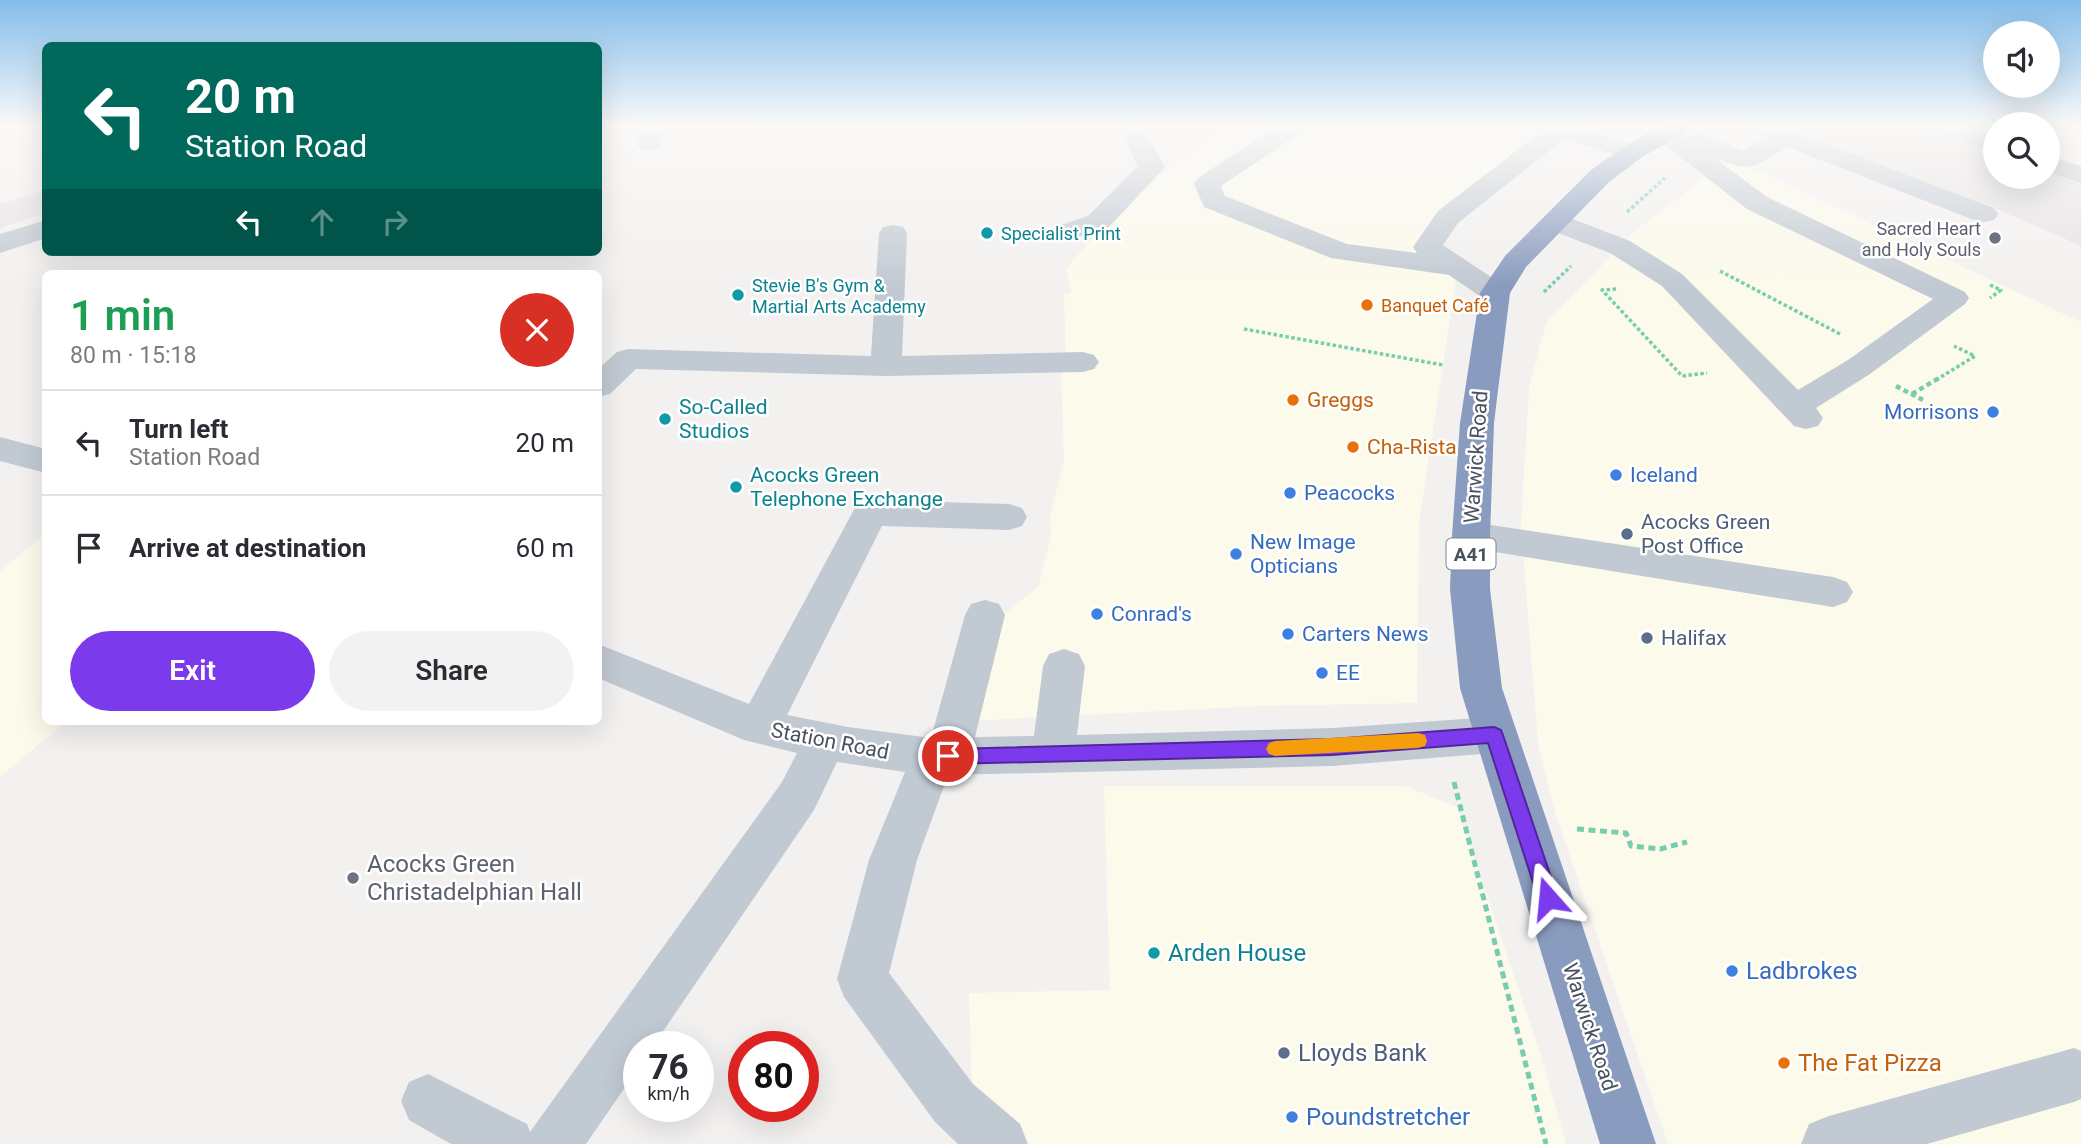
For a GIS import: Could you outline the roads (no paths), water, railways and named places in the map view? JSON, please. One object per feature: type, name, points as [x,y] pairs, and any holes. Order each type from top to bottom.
[{"type":"highway","name":"Warwick Road","points":[[1597,179],[1515,262],[1495,293],[1482,370],[1470,589],[1481,688],[1494,735],[1628,1144]]},
{"type":"street","points":[[1071,231],[1098,222],[1140,179]]},
{"type":"street","points":[[1214,179],[1207,184],[1214,201],[1341,252],[1456,267]]},
{"type":"street","points":[[1494,179],[1448,217],[1427,247],[1495,293]]},
{"type":"street","points":[[1555,222],[1620,247],[1672,280],[1801,412],[1954,298],[1757,204],[1729,179]]},
{"type":"street","points":[[1895,179],[1984,214]]},
{"type":"street","points":[[0,244],[42,229]]},
{"type":"street","points":[[886,366],[893,233]]},
{"type":"street","points":[[602,383],[628,359],[886,366],[1083,362]]},
{"type":"street","points":[[0,449],[42,460]]},
{"type":"street","points":[[759,726],[870,513],[1009,517]]},
{"type":"street","points":[[1471,536],[1833,592]]},
{"type":"street","points":[[985,615],[940,756],[893,860],[862,979],[954,1103],[1000,1144]]},
{"type":"street","name":"Station Road","points":[[602,662],[759,726],[891,753],[940,756],[1332,747],[1494,735]]},
{"type":"street","points":[[1053,754],[1064,666]]},
{"type":"street","points":[[553,1144],[798,796],[825,741]]},
{"type":"street","points":[[1829,1144],[2074,1075]]},
{"type":"street","points":[[428,1101],[507,1144]]},
{"type":"place","name":"Specialist Print","points":[[987,233]]},
{"type":"place","name":"Sacred Heart and Holy Souls","points":[[1995,238]]},
{"type":"place","name":"Stevie B's Gym & Martial Arts Academy","points":[[738,295]]},
{"type":"place","name":"Banquet Café","points":[[1367,305]]},
{"type":"place","name":"Greggs","points":[[1293,400]]},
{"type":"place","name":"Morrisons","points":[[1993,412]]},
{"type":"place","name":"So-Called Studios","points":[[665,419]]},
{"type":"place","name":"Cha-Rista","points":[[1353,447]]},
{"type":"place","name":"Iceland","points":[[1616,475]]},
{"type":"place","name":"Acocks Green Telephone Exchange","points":[[736,487]]},
{"type":"place","name":"Peacocks","points":[[1290,493]]},
{"type":"place","name":"Acocks Green Post Office","points":[[1627,534]]},
{"type":"place","name":"New Image Opticians","points":[[1236,554]]},
{"type":"place","name":"Conrad's","points":[[1097,614]]},
{"type":"place","name":"Carters News","points":[[1288,634]]},
{"type":"place","name":"Halifax","points":[[1647,638]]},
{"type":"place","name":"EE","points":[[1322,673]]},
{"type":"place","name":"Acocks Green Christadelphian Hall","points":[[353,878]]},
{"type":"place","name":"Arden House","points":[[1154,953]]},
{"type":"place","name":"Ladbrokes","points":[[1732,971]]},
{"type":"place","name":"Lloyds Bank","points":[[1284,1053]]},
{"type":"place","name":"The Fat Pizza","points":[[1784,1063]]},
{"type":"place","name":"Poundstretcher","points":[[1292,1117]]}]
